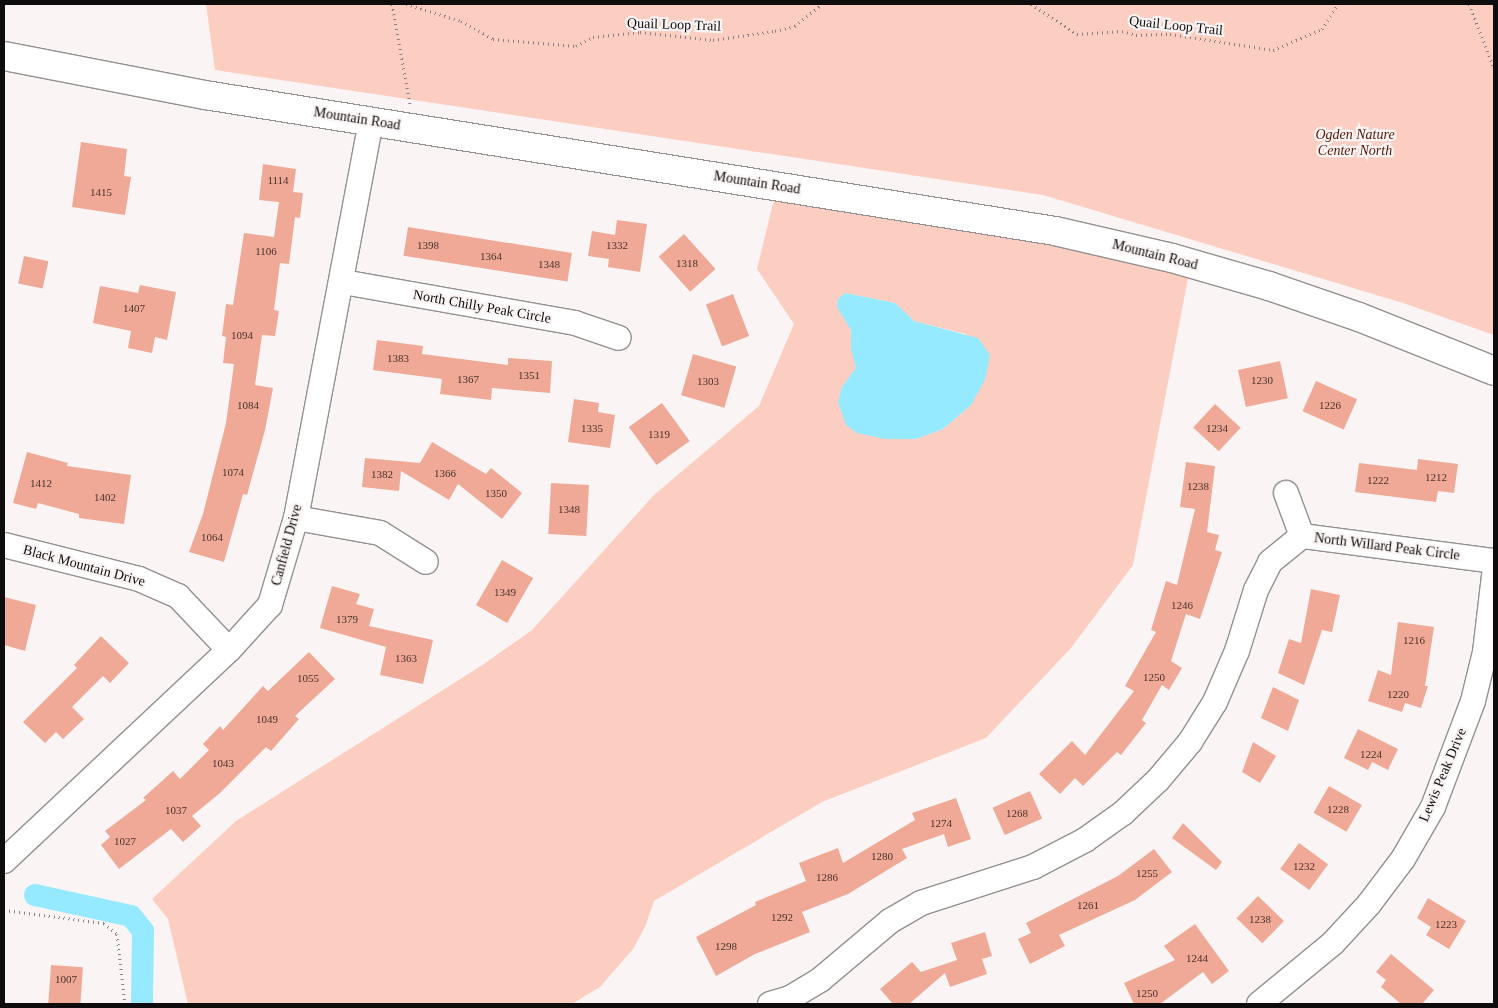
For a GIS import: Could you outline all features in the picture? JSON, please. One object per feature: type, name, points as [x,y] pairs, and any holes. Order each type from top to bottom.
[{"type":"street","name":"Mountain Road","points":[[4,56],[205,95],[1064,233],[1172,258],[1268,286],[1359,317],[1494,371]]},
{"type":"street","name":"Canfield Drive","points":[[4,861],[229,650],[270,605],[296,518],[343,282],[371,121]]},
{"type":"street","name":"North Chilly Peak Circle","points":[[343,282],[575,323],[619,338]]},
{"type":"street","points":[[1286,492],[1302,536]]},
{"type":"street","points":[[296,518],[380,533],[426,562]]},
{"type":"street","name":"North Willard Peak Circle","points":[[770,1004],[790,998],[820,980],[890,921],[921,902],[1033,867],[1085,840],[1123,813],[1158,780],[1190,742],[1215,702],[1237,651],[1256,590],[1270,562],[1302,536],[1494,561]]},
{"type":"street","name":"Black Mountain Drive","points":[[4,545],[139,579],[178,596],[229,650]]},
{"type":"street","name":"Lewis Peak Drive","points":[[1259,1004],[1332,943],[1369,904],[1403,859],[1433,808],[1473,701],[1485,652],[1494,575]]},
{"type":"path","points":[[392,4],[414,128]]},
{"type":"path","name":"Quail Loop Trail","points":[[406,4],[461,21],[493,39],[576,46],[593,37],[640,32],[713,40],[775,31],[795,26],[822,4]]},
{"type":"path","name":"Quail Loop Trail","points":[[1031,4],[1077,34],[1122,31],[1136,35],[1170,34],[1273,50],[1322,29],[1338,4]]},
{"type":"path","points":[[1469,4],[1494,68]]},
{"type":"path","points":[[4,910],[104,923],[117,934],[125,1004]]},
{"type":"green space","name":"Ogden Nature Center North","points":[[206,4],[1494,4],[1494,335],[1403,303],[1043,195],[215,70]]},
{"type":"green space","points":[[775,195],[1041,238],[1189,273],[1133,565],[1071,648],[986,738],[822,802],[654,901],[645,927],[633,949],[600,987],[572,1004],[188,1004],[168,919],[152,899],[236,821],[484,664],[532,630],[654,495],[759,406],[794,324],[757,269]],"holes":[[[845,293],[895,303],[914,321],[966,334],[971,405],[943,429],[916,439],[885,439],[842,387],[856,369]]]},
{"type":"water","points":[[845,293],[895,303],[914,321],[978,338],[990,355],[985,380],[971,405],[943,429],[916,439],[885,439],[857,433],[846,425],[838,402],[842,387],[856,368],[851,349],[851,330],[837,307],[838,299]]},
{"type":"building","points":[[81,142],[127,149],[124,176],[131,177],[125,215],[72,207]]},
{"type":"building","points":[[263,164],[296,169],[293,192],[303,193],[300,218],[295,217],[289,264],[280,263],[274,310],[279,311],[275,336],[262,335],[255,385],[273,388],[265,430],[247,495],[243,494],[224,562],[189,552],[203,514],[226,423],[234,364],[223,363],[226,337],[222,336],[226,304],[233,305],[244,233],[274,237],[279,202],[259,200]]},
{"type":"building","points":[[617,220],[647,224],[640,272],[608,267],[609,259],[588,256],[592,231],[615,235]]},
{"type":"building","points":[[408,227],[572,253],[567,282],[403,256]]},
{"type":"building","points":[[684,234],[715,269],[690,292],[659,257]]},
{"type":"building","points":[[24,256],[48,261],[43,289],[18,283]]},
{"type":"building","points":[[140,285],[176,292],[167,340],[155,337],[152,353],[128,348],[131,331],[93,323],[100,286],[138,293]]},
{"type":"building","points":[[733,294],[749,336],[722,346],[706,304]]},
{"type":"building","points":[[377,340],[423,346],[422,354],[508,365],[508,358],[552,361],[550,393],[492,388],[491,400],[440,394],[442,379],[373,370]]},
{"type":"building","points":[[693,354],[736,366],[724,408],[681,395]]},
{"type":"building","points":[[1280,361],[1288,398],[1246,407],[1238,370]]},
{"type":"building","points":[[1316,381],[1357,399],[1344,429],[1303,411]]},
{"type":"building","points":[[574,399],[599,403],[598,412],[615,415],[610,448],[568,442]]},
{"type":"building","points":[[662,403],[690,441],[656,465],[629,427]]},
{"type":"building","points":[[1215,404],[1241,428],[1219,451],[1193,427]]},
{"type":"building","points":[[432,442],[486,474],[491,468],[522,493],[502,519],[458,484],[449,500],[401,471],[399,491],[362,487],[365,458],[420,463]]},
{"type":"building","points":[[27,452],[68,463],[67,466],[131,475],[124,524],[79,518],[79,514],[38,503],[36,509],[13,503]]},
{"type":"building","points":[[1418,459],[1458,464],[1454,493],[1438,491],[1436,502],[1355,492],[1359,463],[1417,470]]},
{"type":"building","points":[[1186,462],[1215,466],[1207,532],[1219,535],[1215,550],[1222,552],[1200,619],[1186,614],[1171,661],[1182,668],[1169,690],[1162,685],[1142,720],[1146,723],[1121,755],[1117,752],[1083,786],[1075,778],[1060,794],[1039,774],[1072,741],[1085,755],[1134,691],[1125,686],[1156,632],[1151,630],[1166,581],[1177,585],[1195,509],[1180,507]]},
{"type":"building","points":[[551,483],[589,485],[586,536],[548,534]]},
{"type":"building","points":[[502,560],[533,578],[507,623],[476,605]]},
{"type":"building","points":[[332,586],[360,594],[356,604],[374,609],[369,626],[433,640],[423,684],[380,675],[386,647],[320,628]]},
{"type":"building","points":[[1311,589],[1340,595],[1332,632],[1322,630],[1304,685],[1278,673],[1289,639],[1301,643]]},
{"type":"building","points":[[4,597],[36,605],[25,651],[4,645]]},
{"type":"building","points":[[1398,622],[1434,627],[1425,686],[1428,686],[1421,708],[1405,703],[1402,712],[1368,701],[1378,670],[1391,675]]},
{"type":"building","points":[[101,636],[129,663],[110,683],[103,676],[72,707],[84,719],[63,739],[56,732],[45,743],[23,722],[77,668],[74,665]]},
{"type":"building","points":[[309,652],[335,679],[295,716],[299,719],[271,751],[266,747],[220,793],[192,816],[201,826],[183,842],[171,829],[119,869],[101,845],[110,837],[105,831],[146,800],[143,798],[173,771],[180,779],[209,750],[203,744],[220,726],[223,730],[263,686],[268,691]]},
{"type":"building","points":[[1273,687],[1299,700],[1288,731],[1261,718]]},
{"type":"building","points":[[1358,729],[1398,749],[1388,770],[1372,762],[1368,770],[1344,758]]},
{"type":"building","points":[[1253,742],[1276,756],[1260,783],[1242,772]]},
{"type":"building","points":[[1329,786],[1362,805],[1346,832],[1314,813]]},
{"type":"building","points":[[1030,791],[1042,818],[1005,835],[993,808]]},
{"type":"building","points":[[956,798],[971,839],[948,847],[944,834],[902,849],[907,858],[848,894],[802,912],[810,932],[755,954],[716,976],[696,937],[756,905],[755,902],[806,881],[799,863],[838,848],[843,863],[915,820],[912,813]]},
{"type":"building","points":[[1183,823],[1222,862],[1216,870],[1172,838]]},
{"type":"building","points":[[1299,843],[1328,864],[1309,890],[1280,869]]},
{"type":"building","points":[[1154,849],[1172,872],[1135,900],[1059,935],[1065,946],[1030,964],[1018,939],[1031,933],[1026,923],[1118,876]]},
{"type":"building","points":[[1258,896],[1284,921],[1262,943],[1236,918]]},
{"type":"building","points":[[1428,898],[1466,921],[1449,949],[1426,935],[1431,927],[1417,918]]},
{"type":"building","points":[[1195,924],[1229,971],[1212,984],[1203,972],[1160,1004],[1134,1004],[1124,983],[1175,960],[1164,946]]},
{"type":"building","points":[[985,932],[992,956],[982,959],[987,974],[950,987],[945,973],[909,1004],[893,1004],[880,989],[912,962],[921,972],[957,960],[951,943]]},
{"type":"building","points":[[1391,954],[1434,990],[1422,1004],[1401,1004],[1381,987],[1386,980],[1376,972]]},
{"type":"building","points":[[51,965],[83,967],[80,1004],[48,1004]]},
{"type":"waterway","points":[[35,895],[131,916],[143,931],[142,1004]]}]
